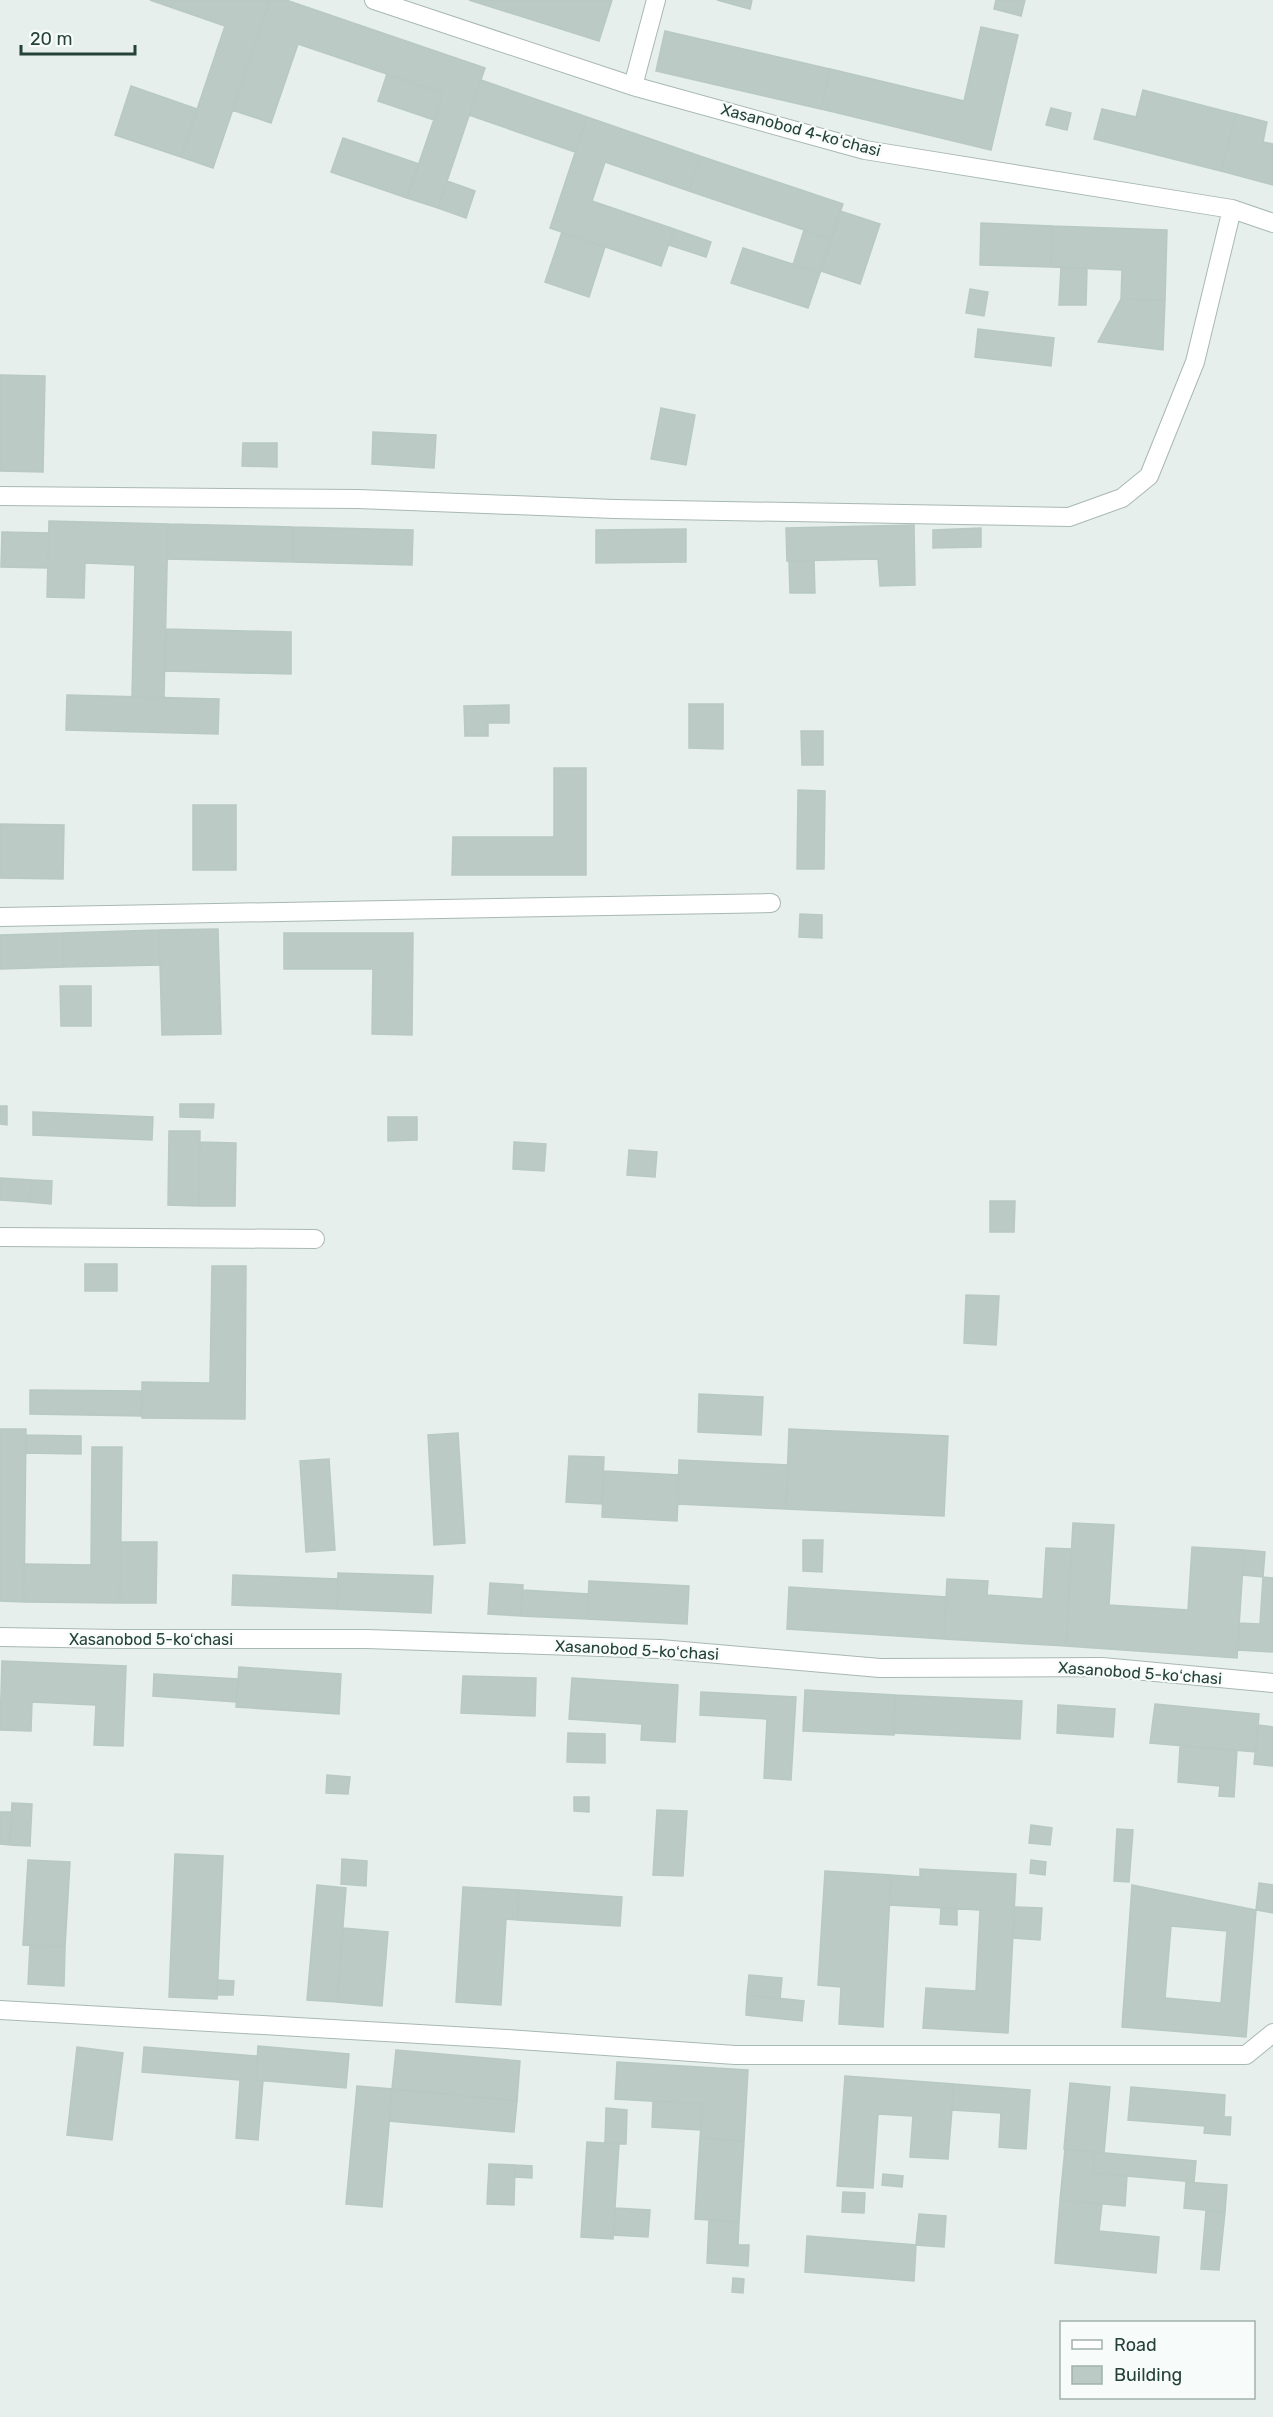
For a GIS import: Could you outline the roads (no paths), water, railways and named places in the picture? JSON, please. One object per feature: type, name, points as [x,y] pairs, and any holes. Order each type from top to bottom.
[{"type":"street","name":"Xasanobod 4-koʻchasi","points":[[374,0],[633,86],[865,150],[1232,208],[1273,223]]},
{"type":"street","points":[[633,86],[656,0]]},
{"type":"street","points":[[0,496],[358,499],[626,509],[1069,517],[1122,498],[1149,476],[1195,362],[1232,208]]},
{"type":"street","points":[[0,917],[771,903]]},
{"type":"street","points":[[0,1237],[315,1239]]},
{"type":"street","name":"Xasanobod 5-koʻchasi","points":[[0,1637],[367,1639],[648,1649],[880,1668],[1102,1667],[1273,1683]]},
{"type":"street","points":[[0,2010],[494,2038],[735,2055],[1246,2055],[1273,2033]]}]
